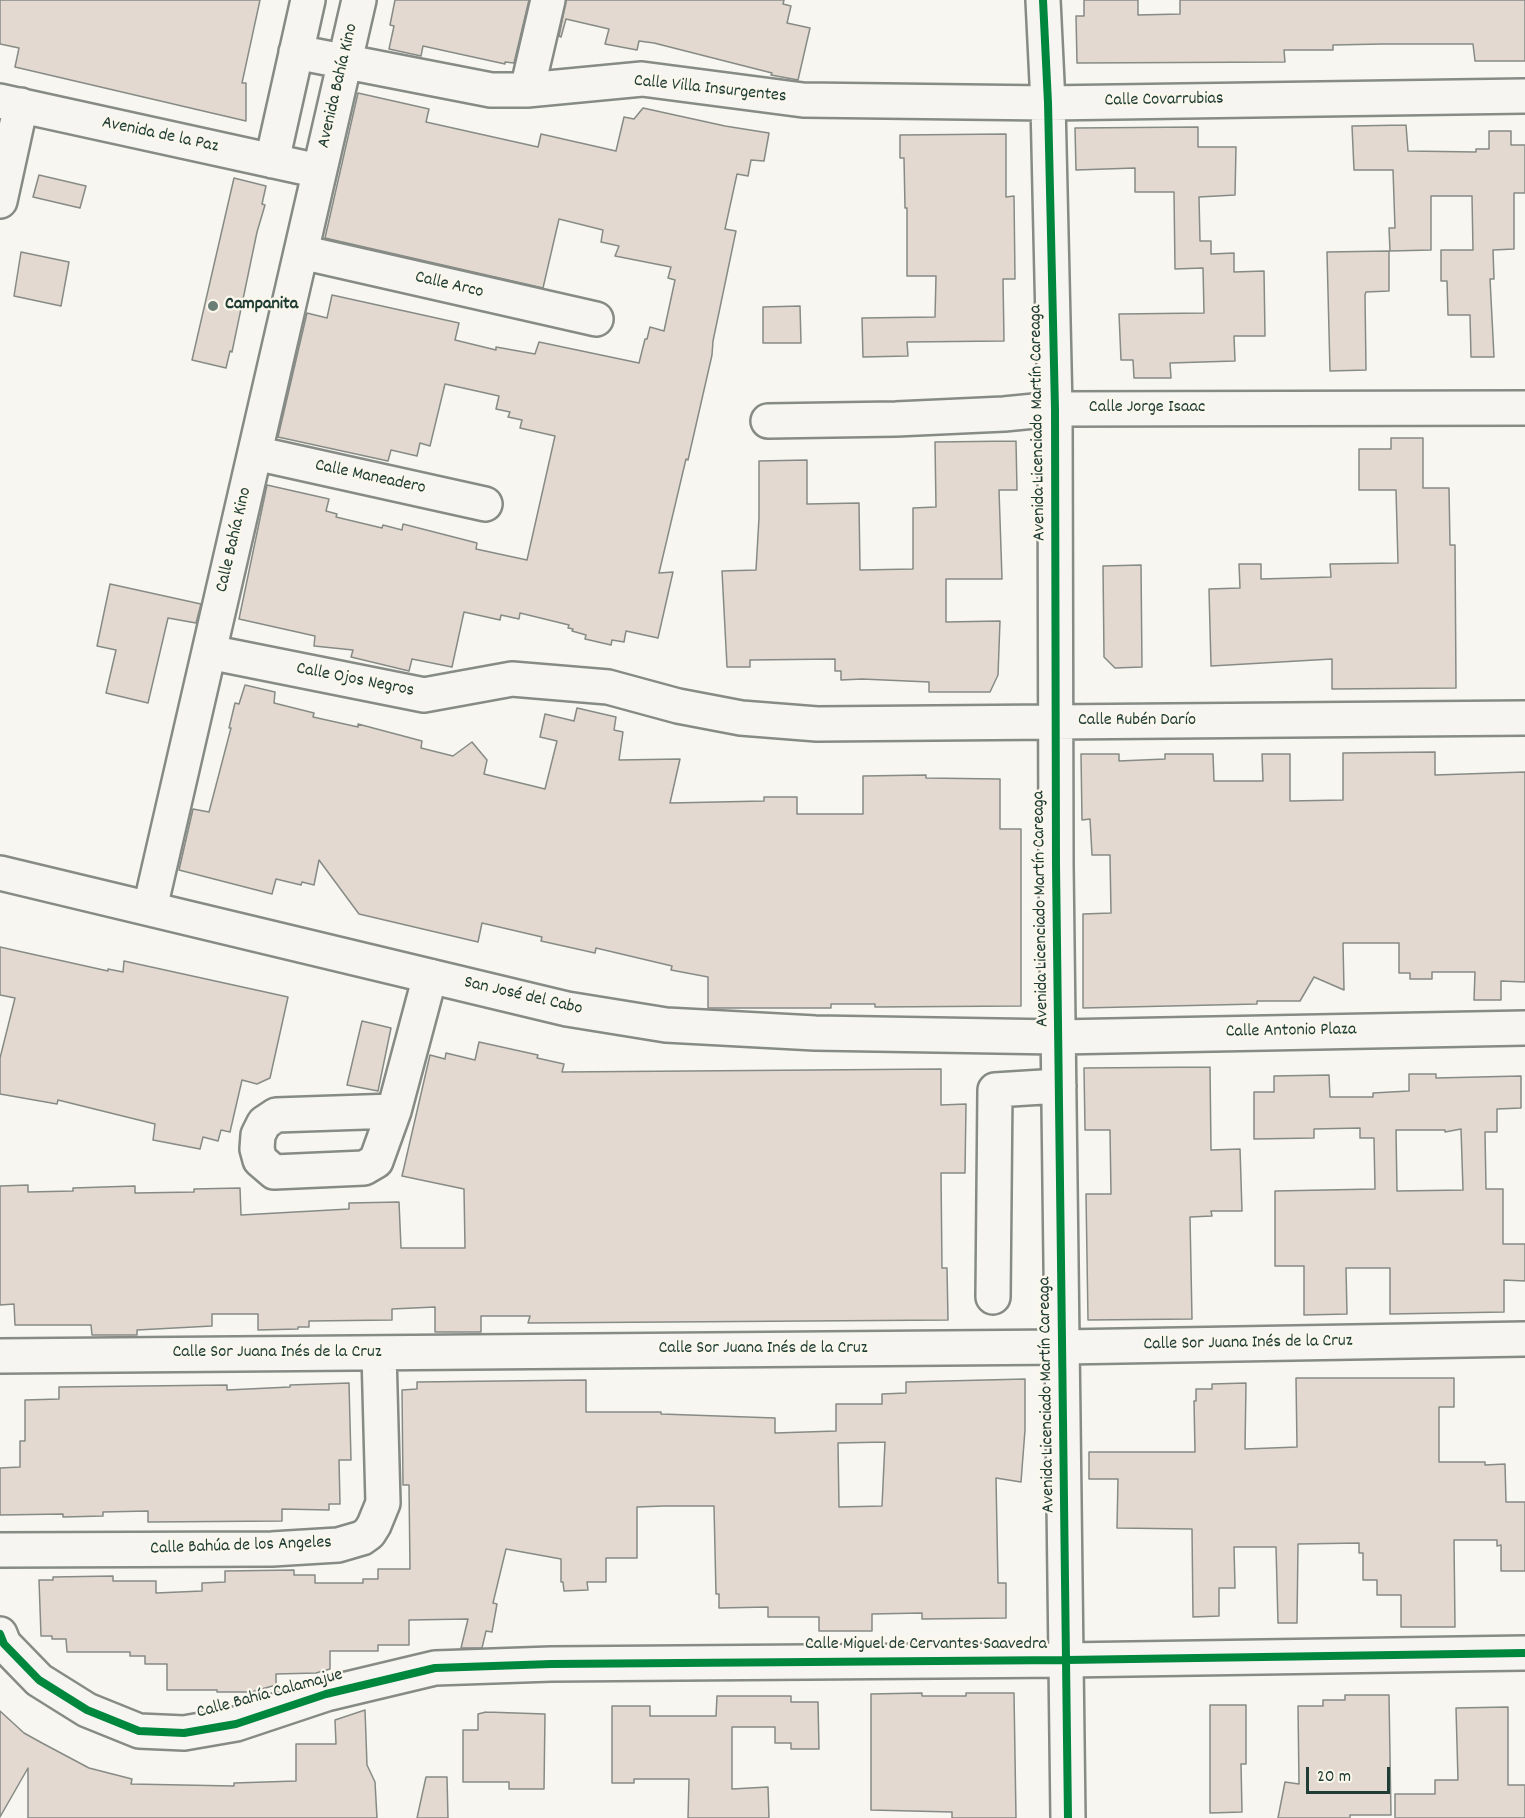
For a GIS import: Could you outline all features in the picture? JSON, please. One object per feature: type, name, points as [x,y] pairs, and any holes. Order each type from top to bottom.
[{"type":"street","points":[[272,161],[308,0]]},
{"type":"street","name":"Avenida Bahía Kino","points":[[319,171],[359,0]]},
{"type":"street","points":[[527,90],[548,0]]},
{"type":"street","name":"Avenida Licenciado Martín Careaga","points":[[1043,0],[1048,103],[1055,409],[1055,723],[1068,1818]]},
{"type":"street","name":"Calle Villa Insurgentes","points":[[296,52],[491,90],[527,90],[642,79],[803,100]]},
{"type":"street","name":"Calle Covarrubias","points":[[803,100],[1048,103],[1525,96]]},
{"type":"street","points":[[0,201],[10,103]]},
{"type":"street","name":"Avenida de la Paz","points":[[10,103],[319,171]]},
{"type":"street","name":"Calle Bahía Kino","points":[[150,908],[319,171]]},
{"type":"street","name":"Calle Arco","points":[[301,252],[596,319]]},
{"type":"street","name":"Calle Jorge Isaac","points":[[768,421],[896,419],[1055,409],[1525,408]]},
{"type":"street","name":"Calle Maneadero","points":[[255,453],[485,504]]},
{"type":"street","name":"Calle Ojos Negros","points":[[209,652],[424,695],[512,679],[608,687],[678,706]]},
{"type":"street","name":"Calle Rubén Darío","points":[[678,706],[741,718],[818,724],[1525,718]]},
{"type":"street","name":"San José del Cabo","points":[[0,873],[567,1009],[666,1025],[815,1033],[1058,1037]]},
{"type":"street","points":[[394,1111],[430,976]]},
{"type":"street","name":"Calle Antonio Plaza","points":[[1058,1037],[1525,1028]]},
{"type":"street","points":[[993,1297],[996,1090],[1059,1086]]},
{"type":"street","name":"Calle Sor Juana Inés de la Cruz","points":[[0,1356],[1063,1347],[1525,1339]]},
{"type":"street","name":"Calle Bahúa de los Angeles","points":[[0,1550],[272,1549],[338,1545],[362,1538],[374,1525],[382,1503],[379,1353]]},
{"type":"street","name":"Calle Bahía Calamajue","points":[[0,1634],[4,1644],[39,1680],[87,1710],[139,1731],[184,1733],[236,1724],[326,1694],[435,1668]]},
{"type":"street","name":"Calle Miguel de Cervantes Saavedra","points":[[435,1668],[575,1664],[1525,1653]]},
{"type":"building","points":[[0,0],[260,0],[242,83],[246,83],[246,121],[15,67],[19,48],[0,44]]},
{"type":"building","points":[[395,0],[529,0],[514,63],[505,62],[505,64],[423,46],[421,56],[389,49],[394,26],[390,25]]},
{"type":"building","points":[[566,0],[784,0],[783,4],[791,6],[787,23],[810,28],[798,80],[771,75],[772,73],[654,43],[639,41],[637,50],[605,44],[609,29],[566,19],[561,37],[559,36]]},
{"type":"building","points":[[1084,0],[1138,0],[1138,15],[1180,14],[1180,0],[1525,0],[1525,61],[1475,61],[1473,44],[1382,44],[1333,45],[1333,50],[1284,50],[1285,62],[1077,63],[1076,16],[1084,16]]},
{"type":"building","points":[[358,93],[429,109],[426,122],[538,147],[541,134],[616,151],[624,117],[634,119],[643,108],[769,133],[764,161],[751,160],[748,176],[737,174],[725,229],[736,231],[712,355],[659,573],[673,572],[658,638],[626,631],[624,642],[612,640],[611,645],[585,639],[586,635],[572,631],[573,629],[568,628],[569,625],[520,613],[519,619],[501,615],[500,620],[464,612],[452,667],[412,659],[409,671],[351,657],[353,650],[314,646],[315,636],[239,619],[267,485],[329,499],[326,511],[337,514],[336,517],[382,528],[383,525],[402,530],[403,524],[477,543],[476,549],[527,560],[555,436],[520,428],[522,420],[508,417],[510,412],[496,409],[499,396],[445,384],[430,446],[420,443],[417,456],[391,450],[388,461],[278,437],[307,313],[327,318],[332,295],[459,323],[455,340],[496,350],[496,347],[535,354],[539,342],[639,363],[650,327],[664,331],[675,280],[668,278],[671,267],[615,256],[619,246],[601,242],[603,230],[559,219],[543,288],[325,238]]},
{"type":"building","points":[[1406,125],[1408,151],[1476,152],[1476,149],[1489,149],[1489,131],[1511,131],[1511,145],[1525,145],[1525,193],[1514,193],[1514,249],[1493,250],[1494,279],[1490,279],[1494,357],[1471,357],[1470,315],[1448,315],[1447,281],[1441,281],[1441,250],[1473,250],[1472,196],[1431,196],[1431,250],[1390,251],[1389,228],[1395,228],[1393,170],[1354,170],[1352,126]]},
{"type":"building","points":[[1198,127],[1198,147],[1236,147],[1235,195],[1199,197],[1200,241],[1211,241],[1211,254],[1234,253],[1234,272],[1264,271],[1265,336],[1234,336],[1235,361],[1170,363],[1171,378],[1134,378],[1133,360],[1121,360],[1119,314],[1204,313],[1203,268],[1175,269],[1174,192],[1135,192],[1135,168],[1076,170],[1075,128]]},
{"type":"building","points":[[1006,134],[1006,197],[1014,196],[1015,279],[1003,279],[1004,341],[907,342],[908,356],[863,357],[862,318],[935,317],[936,276],[907,276],[907,208],[905,208],[904,158],[900,158],[900,135]]},
{"type":"building","points":[[39,175],[86,186],[80,208],[33,197]]},
{"type":"building","points":[[234,178],[266,186],[262,204],[265,205],[257,232],[232,352],[230,351],[226,368],[192,360]]},
{"type":"building","points":[[1389,251],[1389,291],[1366,292],[1365,295],[1366,370],[1330,371],[1327,252]]},
{"type":"building","points":[[21,252],[69,262],[61,306],[14,296]]},
{"type":"building","points":[[800,306],[801,343],[763,343],[763,307]]},
{"type":"building","points":[[1391,438],[1423,438],[1423,488],[1449,488],[1450,545],[1455,545],[1456,688],[1332,689],[1332,659],[1211,666],[1209,589],[1240,588],[1239,564],[1261,564],[1261,579],[1331,577],[1330,564],[1398,563],[1396,490],[1359,490],[1359,449],[1391,449]]},
{"type":"building","points":[[1016,441],[1017,490],[999,490],[1002,579],[946,579],[946,622],[1000,621],[998,675],[990,692],[929,692],[929,682],[841,680],[841,671],[835,671],[835,659],[750,660],[750,667],[727,667],[722,571],[756,570],[759,461],[807,460],[807,504],[859,503],[860,570],[913,569],[913,508],[936,507],[935,442]]},
{"type":"building","points":[[1141,565],[1142,667],[1115,668],[1104,657],[1103,566]]},
{"type":"building","points":[[110,584],[201,604],[196,623],[168,618],[148,703],[106,693],[116,650],[97,646]]},
{"type":"building","points":[[245,685],[275,692],[274,703],[314,713],[313,717],[358,727],[358,724],[422,741],[421,748],[453,756],[472,742],[487,760],[484,774],[545,789],[557,741],[540,737],[545,714],[574,721],[577,708],[616,717],[614,730],[623,732],[619,760],[680,759],[670,803],[764,801],[764,797],[797,797],[797,814],[863,814],[863,776],[926,775],[926,778],[1000,779],[1000,829],[1021,829],[1021,1006],[875,1007],[875,1004],[831,1004],[831,1008],[708,1008],[708,977],[671,970],[672,966],[596,948],[595,953],[541,941],[542,937],[482,923],[478,942],[359,914],[319,860],[314,885],[302,882],[301,885],[276,879],[272,894],[179,870],[193,809],[209,812],[231,728],[229,728],[235,703],[239,704]]},
{"type":"building","points":[[1435,752],[1435,775],[1525,772],[1525,982],[1501,981],[1501,1000],[1474,1000],[1475,972],[1432,972],[1432,979],[1410,979],[1410,973],[1399,973],[1399,943],[1343,943],[1344,990],[1314,977],[1300,1001],[1083,1008],[1083,914],[1111,913],[1110,855],[1092,855],[1090,819],[1082,820],[1081,754],[1119,754],[1119,761],[1165,759],[1165,754],[1213,754],[1214,781],[1263,781],[1262,754],[1290,754],[1290,801],[1343,800],[1343,753]]},
{"type":"building","points":[[0,947],[108,971],[108,969],[123,972],[124,961],[288,997],[270,1078],[257,1084],[242,1080],[230,1132],[221,1130],[218,1141],[203,1137],[200,1149],[153,1140],[155,1124],[58,1100],[57,1104],[0,1094],[0,1058],[15,998],[0,995]]},
{"type":"building","points":[[362,1021],[391,1028],[378,1091],[347,1085]]},
{"type":"building","points":[[479,1042],[538,1055],[537,1058],[564,1064],[562,1072],[941,1069],[941,1105],[966,1104],[965,1173],[941,1173],[942,1268],[947,1268],[948,1320],[528,1323],[530,1316],[481,1316],[481,1332],[435,1332],[435,1307],[392,1309],[392,1320],[309,1321],[309,1327],[298,1327],[298,1329],[258,1330],[258,1314],[212,1314],[212,1326],[137,1330],[137,1335],[92,1335],[91,1325],[15,1325],[14,1304],[0,1305],[0,1186],[28,1185],[28,1192],[135,1186],[135,1193],[194,1192],[194,1189],[240,1188],[241,1215],[349,1209],[349,1203],[399,1202],[401,1248],[465,1248],[464,1189],[402,1176],[430,1055],[445,1059],[446,1053],[475,1060]]},
{"type":"building","points":[[1210,1067],[1211,1150],[1240,1149],[1242,1211],[1211,1211],[1212,1216],[1190,1217],[1192,1319],[1088,1320],[1086,1194],[1111,1194],[1110,1130],[1085,1130],[1084,1068]]},
{"type":"building","points":[[1409,1074],[1436,1074],[1436,1078],[1521,1076],[1521,1108],[1497,1109],[1497,1132],[1485,1132],[1486,1189],[1503,1189],[1503,1244],[1525,1244],[1525,1281],[1504,1280],[1504,1312],[1390,1314],[1390,1268],[1346,1268],[1347,1314],[1304,1315],[1304,1266],[1275,1266],[1275,1191],[1375,1189],[1374,1138],[1360,1138],[1360,1128],[1314,1129],[1314,1138],[1254,1139],[1254,1092],[1274,1092],[1274,1076],[1329,1075],[1330,1097],[1373,1097],[1373,1093],[1409,1091]],"holes":[[[1461,1129],[1463,1190],[1397,1191],[1396,1130],[1445,1130],[1445,1132]]]},
{"type":"building","points":[[1296,1378],[1454,1378],[1454,1407],[1439,1407],[1439,1462],[1505,1464],[1506,1502],[1525,1502],[1525,1571],[1501,1571],[1501,1545],[1497,1546],[1497,1540],[1454,1540],[1455,1627],[1401,1627],[1401,1595],[1377,1595],[1377,1580],[1363,1580],[1363,1553],[1359,1553],[1359,1543],[1298,1544],[1297,1623],[1278,1623],[1276,1547],[1234,1547],[1235,1588],[1219,1588],[1219,1616],[1193,1617],[1192,1529],[1117,1528],[1118,1479],[1089,1479],[1089,1452],[1195,1452],[1194,1401],[1196,1401],[1196,1389],[1212,1389],[1212,1384],[1246,1383],[1245,1449],[1297,1447]]},
{"type":"building","points":[[1025,1379],[1025,1430],[1021,1482],[996,1478],[998,1583],[1006,1583],[1006,1618],[922,1619],[922,1613],[872,1614],[872,1631],[819,1631],[819,1617],[768,1617],[768,1607],[719,1608],[719,1594],[716,1594],[714,1506],[664,1506],[637,1507],[637,1558],[606,1558],[606,1582],[587,1582],[588,1590],[564,1591],[563,1582],[561,1582],[561,1559],[506,1549],[493,1603],[497,1604],[492,1632],[486,1631],[482,1648],[461,1648],[468,1619],[409,1620],[409,1645],[378,1645],[378,1651],[330,1651],[330,1669],[316,1673],[276,1674],[276,1685],[251,1692],[217,1692],[217,1690],[167,1690],[167,1664],[145,1664],[145,1656],[130,1656],[130,1652],[67,1652],[66,1639],[41,1636],[39,1580],[53,1580],[53,1577],[113,1576],[113,1581],[156,1581],[156,1593],[202,1591],[202,1583],[225,1582],[225,1571],[294,1570],[294,1575],[315,1575],[315,1583],[363,1583],[363,1579],[378,1579],[378,1569],[410,1569],[409,1485],[403,1485],[402,1390],[417,1389],[417,1382],[586,1380],[586,1412],[661,1412],[661,1414],[775,1418],[775,1433],[836,1431],[836,1404],[882,1404],[882,1394],[906,1393],[906,1382]],"holes":[[[885,1442],[882,1506],[839,1507],[838,1443]]]},
{"type":"building","points":[[349,1383],[351,1460],[339,1460],[340,1504],[329,1504],[329,1510],[282,1509],[282,1521],[148,1522],[148,1511],[103,1512],[103,1516],[0,1515],[0,1468],[20,1467],[20,1441],[25,1441],[25,1400],[59,1399],[59,1387],[227,1385],[227,1390]]},
{"type":"building","points":[[922,1693],[922,1696],[966,1696],[966,1693],[1014,1693],[1016,1818],[952,1818],[952,1812],[871,1810],[871,1694]]},
{"type":"building","points":[[1345,1695],[1389,1695],[1391,1815],[1350,1815],[1350,1818],[1278,1818],[1285,1782],[1299,1784],[1298,1706],[1323,1706],[1323,1700],[1345,1700]]},
{"type":"building","points":[[717,1696],[791,1696],[791,1702],[818,1702],[819,1749],[791,1749],[791,1743],[775,1743],[775,1727],[732,1727],[732,1789],[768,1787],[769,1818],[688,1818],[689,1779],[634,1779],[634,1783],[612,1783],[612,1706],[650,1706],[650,1716],[716,1716]]},
{"type":"building","points":[[1210,1705],[1246,1705],[1246,1764],[1241,1764],[1242,1812],[1210,1813]]},
{"type":"building","points":[[1508,1707],[1508,1785],[1525,1785],[1525,1818],[1395,1818],[1395,1794],[1435,1794],[1435,1780],[1458,1780],[1456,1708]]},
{"type":"building","points":[[365,1710],[367,1765],[375,1782],[377,1818],[28,1818],[28,1768],[0,1817],[0,1711],[24,1733],[89,1768],[132,1779],[131,1784],[234,1786],[234,1783],[296,1781],[296,1744],[336,1744],[335,1720]]},
{"type":"building","points":[[486,1712],[545,1714],[544,1789],[509,1789],[509,1782],[463,1782],[463,1730],[478,1730],[478,1714]]},
{"type":"building","points":[[426,1777],[447,1777],[448,1818],[417,1818]]},
{"type":"cycle path","points":[[1043,0],[1048,103],[1055,409],[1056,865],[1068,1818]]},
{"type":"cycle path","points":[[0,1634],[4,1644],[39,1680],[87,1710],[139,1731],[184,1733],[236,1724],[326,1694],[435,1668],[551,1664],[1066,1660],[1525,1653]]},
{"type":"place","name":"Campanita","points":[[213,306]]}]
